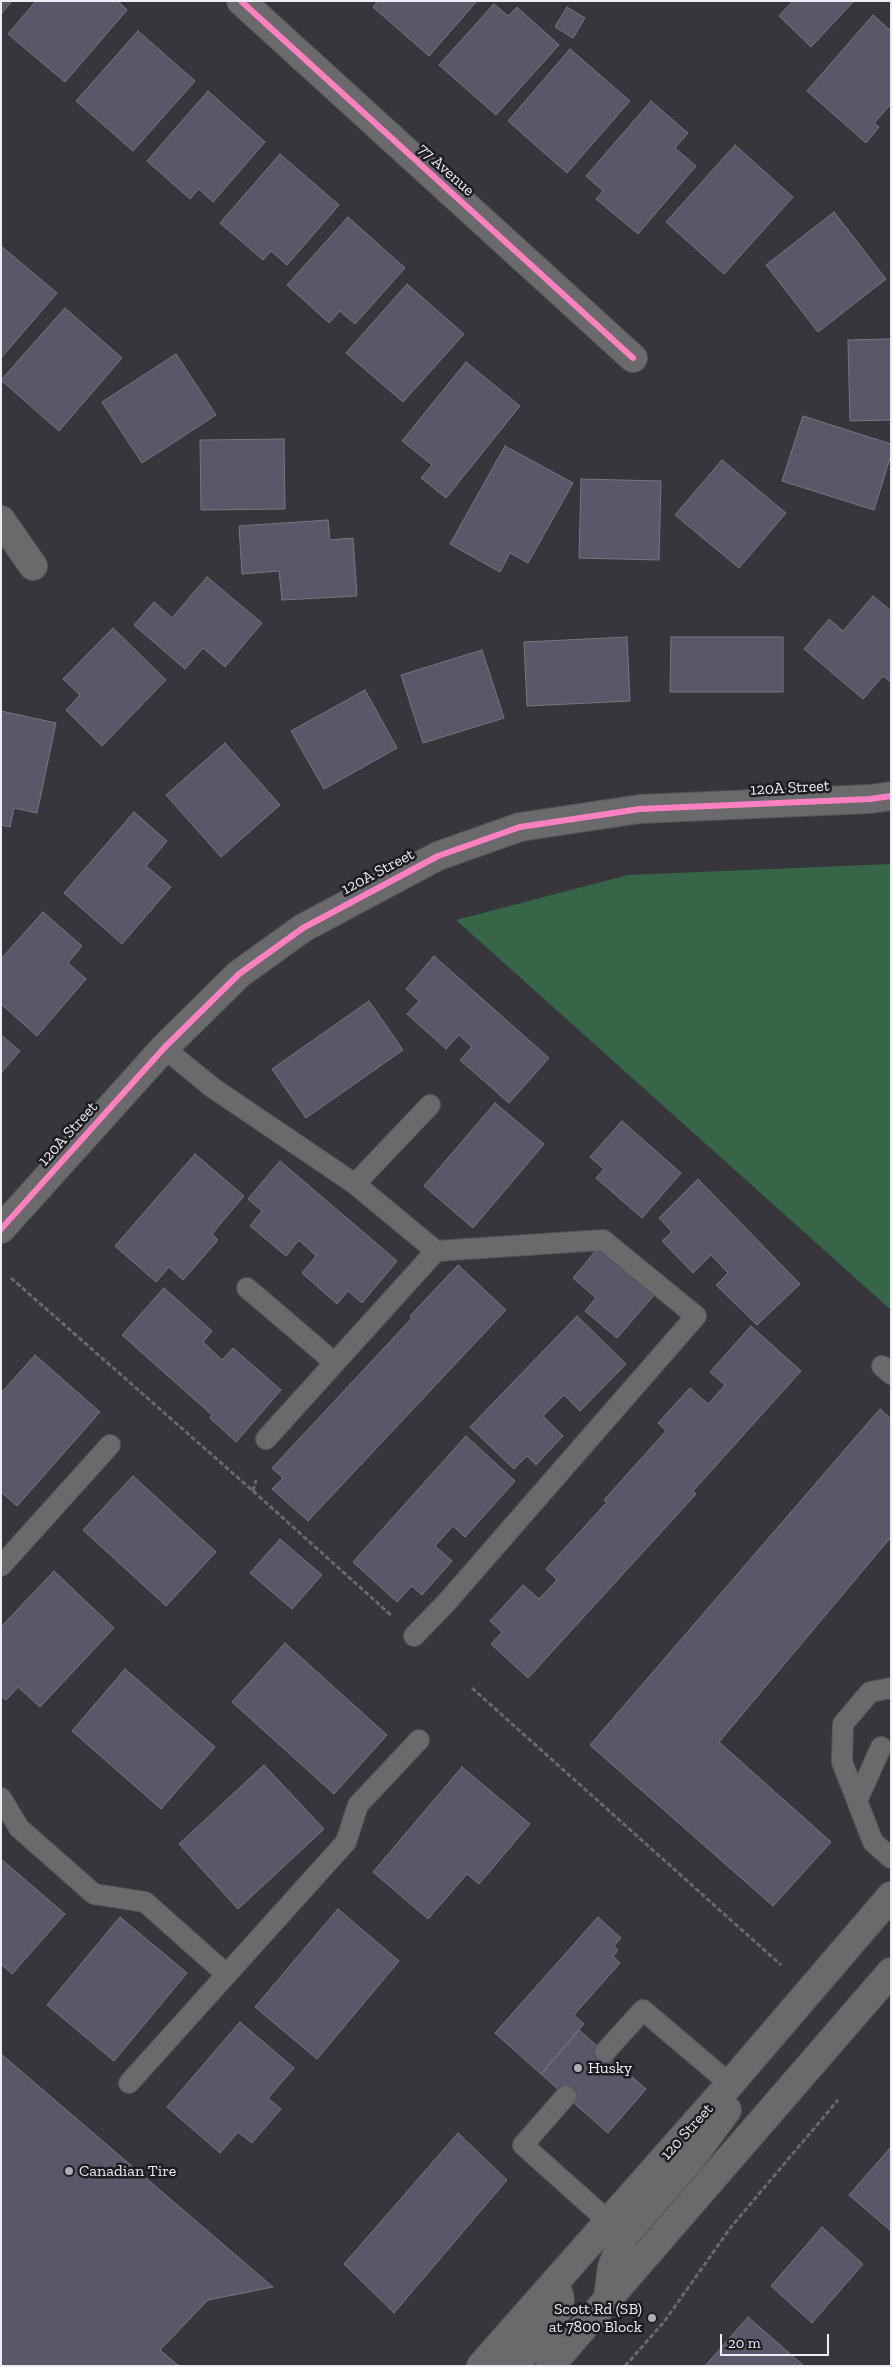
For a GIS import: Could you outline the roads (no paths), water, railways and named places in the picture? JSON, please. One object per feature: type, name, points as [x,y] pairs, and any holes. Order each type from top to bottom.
[{"type":"street","name":"77 Avenue","points":[[241,1],[633,358]]},
{"type":"street","points":[[1,520],[32,566]]},
{"type":"street","name":"120A Street","points":[[1,1229],[164,1048],[239,974],[303,928],[447,852],[520,827],[640,809],[870,799],[891,796]]},
{"type":"street","name":"120 Street","points":[[481,2366],[730,2084],[891,1896]]},
{"type":"street","points":[[550,2366],[891,1972]]},
{"type":"street","points":[[608,2299],[612,2267],[624,2236],[691,2159],[726,2115],[731,2098],[730,2084]]},
{"type":"street","points":[[514,2366],[542,2333],[557,2311],[560,2299],[555,2282]]},
{"type":"lane","points":[[164,1048],[213,1088],[355,1184],[436,1251],[603,1240],[696,1316],[446,1603],[414,1636]]},
{"type":"lane","points":[[355,1184],[430,1106]]},
{"type":"lane","points":[[266,1439],[436,1251]]},
{"type":"lane","points":[[247,1288],[335,1364]]},
{"type":"lane","points":[[1,1566],[110,1445]]},
{"type":"lane","points":[[891,1688],[870,1692],[843,1724],[842,1762],[873,1842],[891,1858]]},
{"type":"lane","points":[[129,2083],[346,1842],[358,1805],[419,1740]]},
{"type":"lane","points":[[857,1801],[881,1747]]},
{"type":"lane","points":[[1,1798],[19,1828],[94,1894],[145,1902],[226,1974]]},
{"type":"lane","points":[[605,2052],[643,2010],[730,2084]]},
{"type":"lane","points":[[566,2096],[523,2145],[608,2220]]},
{"type":"place","name":"Husky","points":[[578,2068]]},
{"type":"place","name":"Canadian Tire","points":[[69,2171]]},
{"type":"place","name":"Scott Rd (SB) at 7800 Block","points":[[652,2318]]}]
